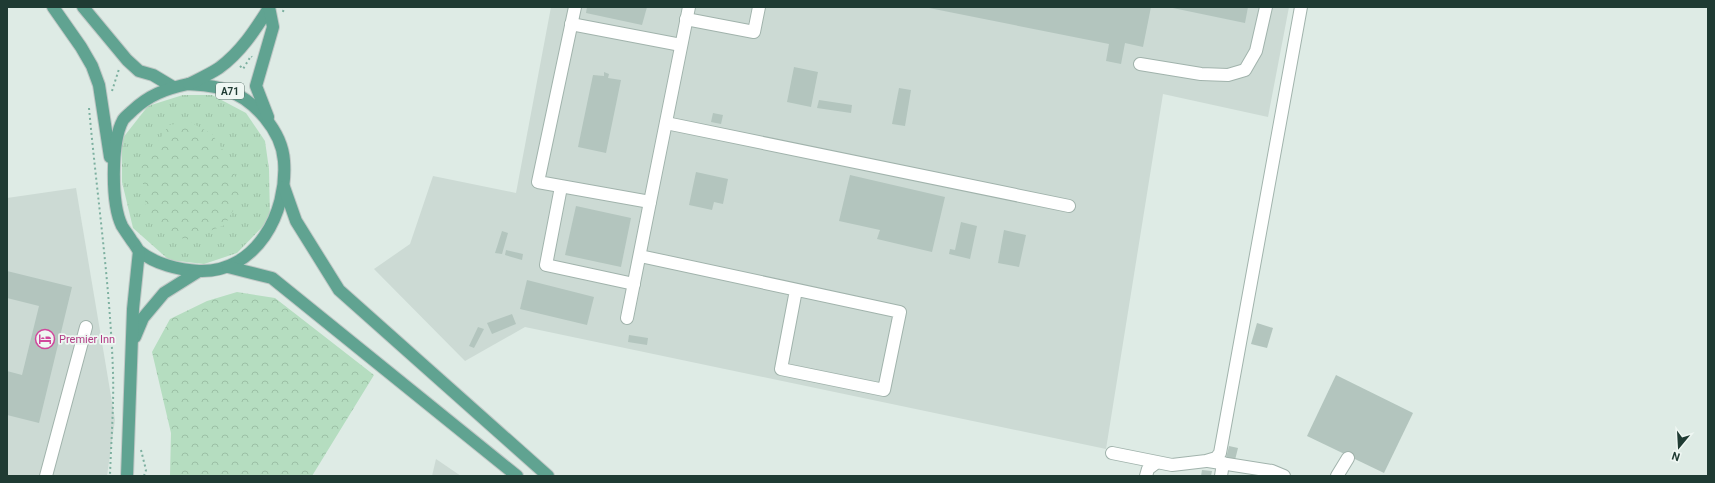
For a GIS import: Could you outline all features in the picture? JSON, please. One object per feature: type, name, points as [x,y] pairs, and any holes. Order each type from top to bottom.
[{"type":"main road","name":"A71","points":[[53,7],[81,47],[92,66],[100,85],[117,208],[122,225],[139,251],[164,265],[199,271],[228,267],[272,278],[517,476]]},
{"type":"main road","points":[[83,7],[127,60],[139,71],[153,75],[173,87]]},
{"type":"main road","points":[[188,84],[218,69],[232,57],[252,35],[269,8]]},
{"type":"main road","points":[[269,8],[273,27],[256,86],[272,128]]},
{"type":"main road","name":"A71","points":[[113,178],[115,144],[124,119],[143,101],[167,88],[188,84],[209,85],[228,90],[245,99],[260,111],[276,133],[284,160],[284,187],[278,211],[267,233],[250,254],[228,267]]},
{"type":"main road","name":"A71","points":[[284,187],[296,221],[339,290],[548,476]]},
{"type":"main road","points":[[126,476],[133,309],[139,251]]},
{"type":"main road","points":[[132,344],[143,318],[164,292],[199,271]]},
{"type":"lane","points":[[575,7],[538,182],[650,202]]},
{"type":"lane","points":[[627,318],[687,13],[754,32],[759,7]]},
{"type":"lane","points":[[1140,64],[1201,74],[1228,75],[1246,70],[1256,52],[1266,7]]},
{"type":"lane","points":[[1112,453],[1172,465],[1206,461],[1216,458],[1222,446],[1301,7]]},
{"type":"lane","points":[[571,24],[681,45]]},
{"type":"lane","points":[[666,123],[1069,206]]},
{"type":"lane","points":[[562,187],[546,265],[634,284]]},
{"type":"lane","points":[[640,256],[900,312],[884,390],[781,369],[796,290]]},
{"type":"lane","points":[[46,476],[86,327]]},
{"type":"lane","points":[[1337,476],[1348,458]]},
{"type":"lane","points":[[1206,461],[1272,471],[1284,476]]},
{"type":"lane","points":[[1146,476],[1148,469],[1156,462]]},
{"type":"lane","points":[[1221,476],[1223,463]]},
{"type":"path","points":[[283,13],[284,7]]},
{"type":"path","points":[[232,57],[244,69],[251,56],[262,62]]},
{"type":"path","points":[[101,95],[111,94],[119,68],[127,60]]},
{"type":"path","points":[[89,104],[98,209],[107,280],[113,374],[110,476]]},
{"type":"path","points":[[140,450],[146,470],[144,476]]},
{"type":"shaded area","points":[[551,7],[1289,7],[1268,117],[1163,94],[1106,449],[525,327],[465,361],[374,269],[410,244],[433,176],[516,193]]},
{"type":"shaded area","points":[[76,188],[115,420],[107,476],[7,476],[7,198]]},
{"type":"shaded area","points":[[436,459],[461,476],[432,476]]},
{"type":"green space","points":[[183,95],[212,95],[246,113],[265,141],[269,169],[270,219],[237,253],[204,264],[169,260],[133,228],[122,182],[122,139],[148,106]]},
{"type":"green space","points":[[190,122],[212,134],[231,162],[241,196],[225,225],[186,240],[162,229],[146,208],[141,168],[169,125]]},
{"type":"green space","points":[[237,292],[275,298],[374,375],[312,476],[170,476],[171,433],[152,352],[170,319],[207,301]]},
{"type":"building","points":[[587,7],[647,7],[642,25],[586,13]]},
{"type":"building","points":[[924,7],[1151,7],[1143,47],[1125,43],[1121,64],[1106,61],[1109,44]]},
{"type":"building","points":[[1168,7],[1248,7],[1245,23]]},
{"type":"building","points":[[794,67],[818,72],[811,107],[787,102]]},
{"type":"building","points":[[604,72],[609,74],[608,78],[621,80],[606,153],[578,147],[593,75],[604,76]]},
{"type":"building","points":[[899,88],[911,90],[905,126],[892,124]]},
{"type":"building","points":[[819,100],[852,105],[851,113],[817,108]]},
{"type":"building","points":[[713,113],[723,115],[721,124],[711,122]]},
{"type":"building","points":[[696,172],[728,179],[723,204],[714,202],[712,210],[689,205]]},
{"type":"building","points":[[850,175],[945,197],[932,252],[877,239],[880,230],[839,221]]},
{"type":"building","points":[[576,206],[631,218],[621,267],[565,255]]},
{"type":"building","points":[[961,222],[977,226],[970,259],[949,254],[950,249],[955,250]]},
{"type":"building","points":[[1004,230],[1026,235],[1019,267],[998,263]]},
{"type":"building","points":[[502,231],[508,233],[502,254],[495,253]]},
{"type":"building","points":[[506,250],[523,254],[522,260],[505,255]]},
{"type":"building","name":"Premier Inn","points":[[7,271],[72,287],[39,423],[7,415],[7,371],[22,375],[39,306],[7,298]]},
{"type":"building","points":[[527,280],[594,297],[587,325],[520,309]]},
{"type":"building","points":[[512,314],[516,324],[492,334],[487,323]]},
{"type":"building","points":[[1257,323],[1273,328],[1267,348],[1251,344]]},
{"type":"building","points":[[478,327],[484,329],[474,348],[469,346]]},
{"type":"building","points":[[629,335],[648,338],[647,345],[628,342]]},
{"type":"building","points":[[1336,375],[1413,413],[1384,473],[1307,436]]},
{"type":"building","points":[[1229,446],[1238,448],[1235,460],[1226,458]]},
{"type":"building","points":[[1202,470],[1212,471],[1211,476],[1201,476]]},
{"type":"place","name":"Premier Inn","points":[[45,339]]}]
